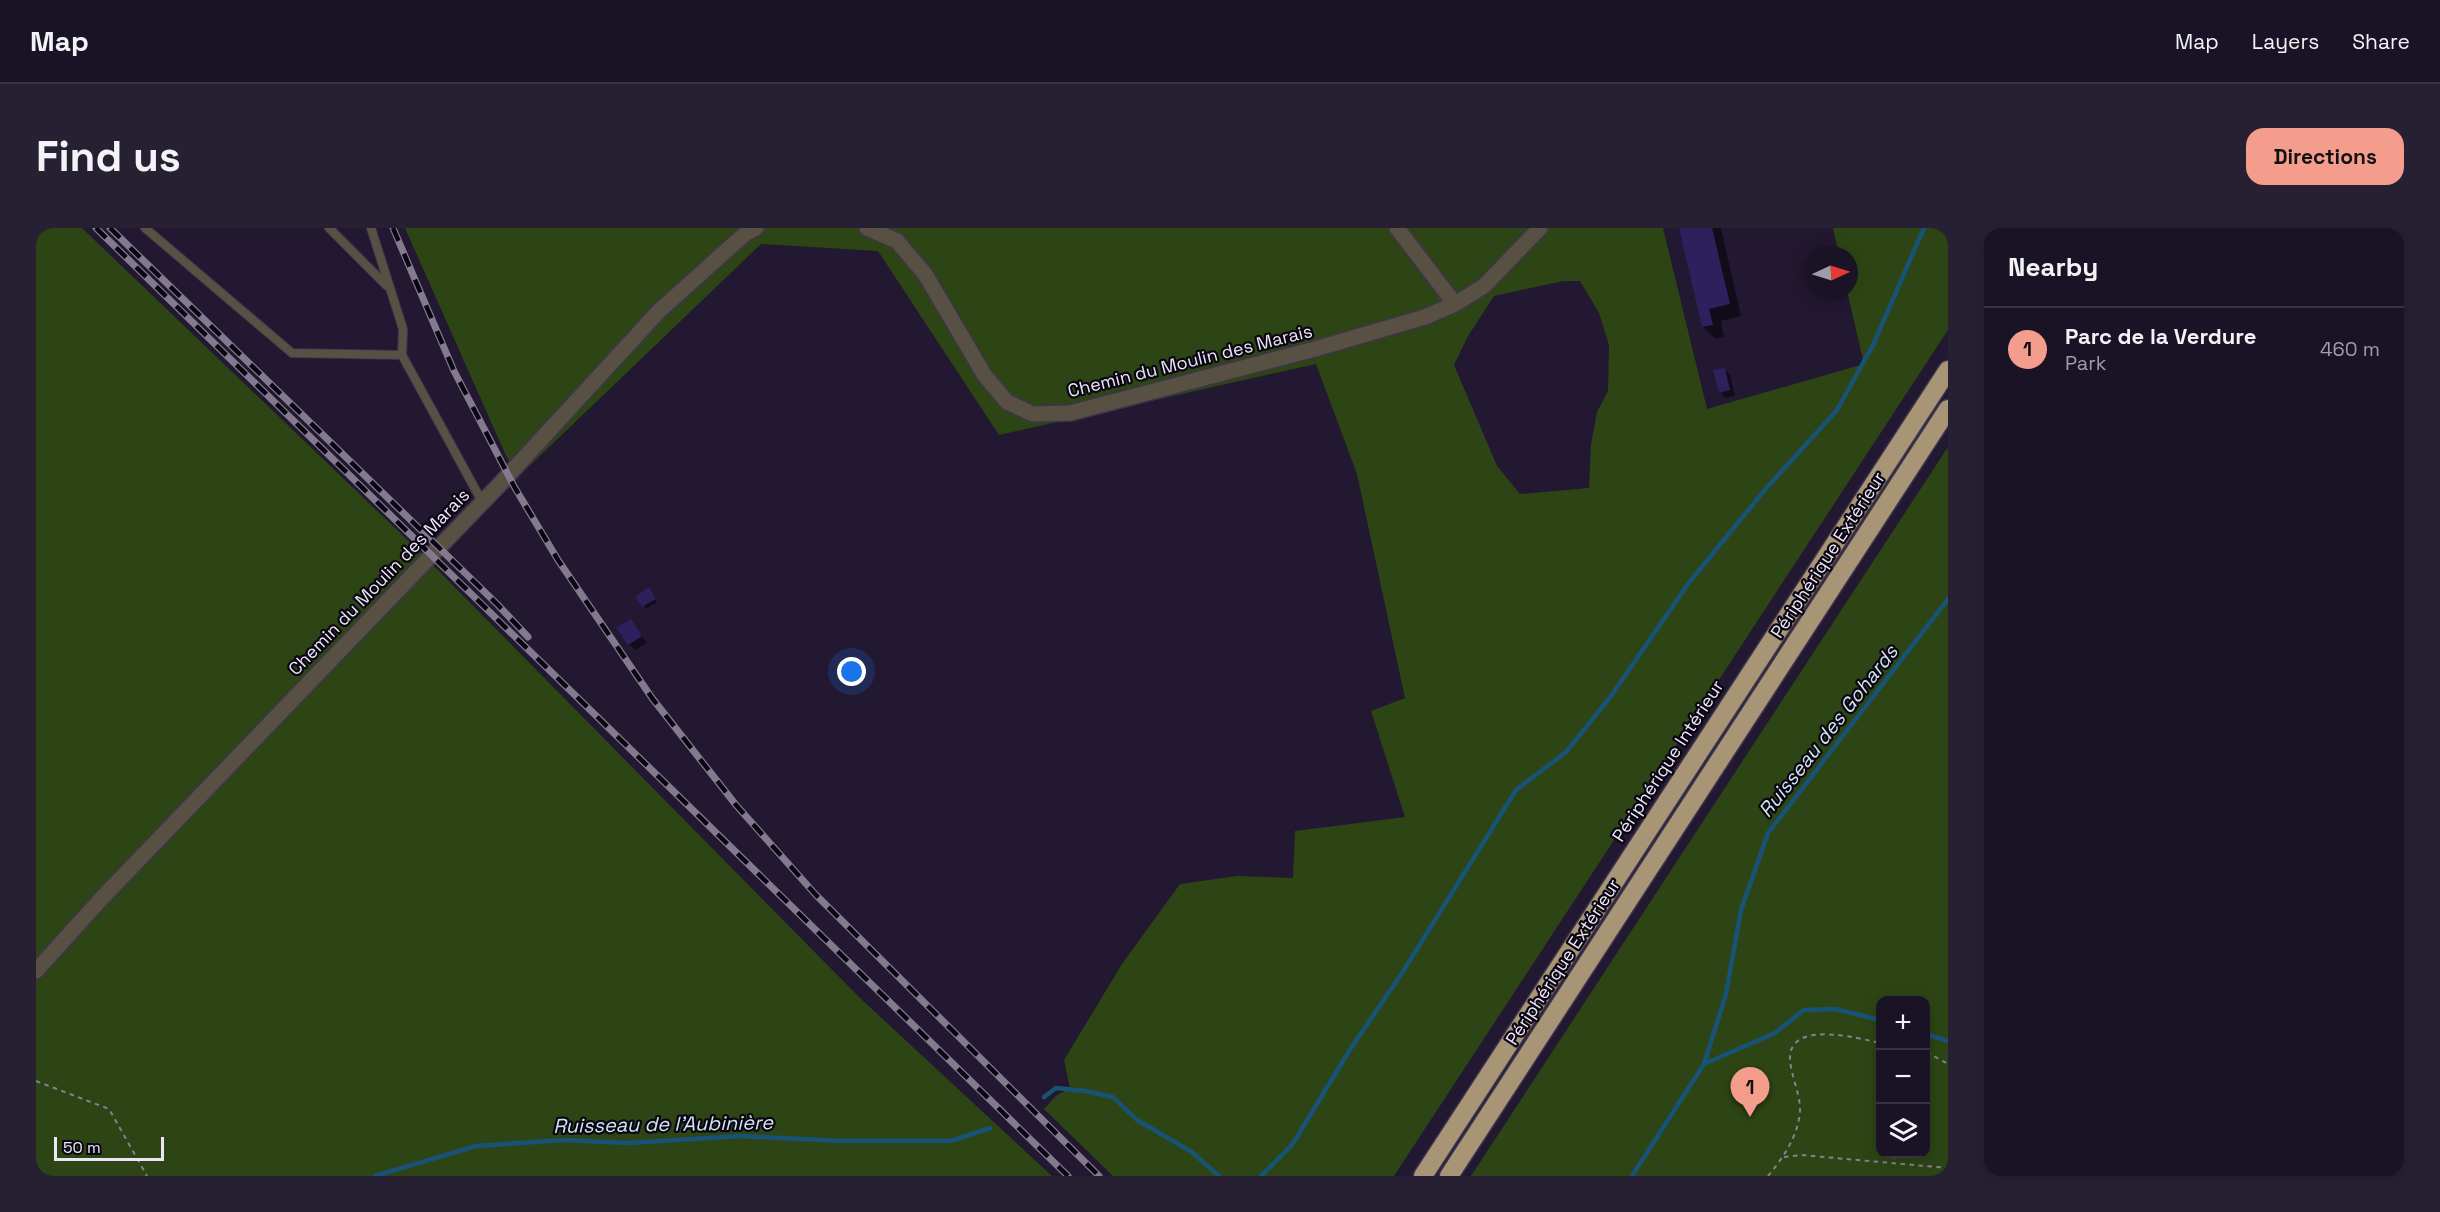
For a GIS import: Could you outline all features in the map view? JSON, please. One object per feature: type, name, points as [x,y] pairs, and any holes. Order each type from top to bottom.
[{"type":"highway","name":"Périphérique Intérieur","points":[[1423,1176],[1948,370]]},
{"type":"highway","name":"Périphérique Extérieur","points":[[1449,1176],[1948,409]]},
{"type":"street","name":"Chemin du Moulin des Marais","points":[[36,971],[101,899],[484,501],[659,311],[746,233],[756,228]]},
{"type":"street","name":"Chemin du Moulin des Marais","points":[[867,228],[897,241],[925,274],[986,376],[1007,402],[1034,414],[1070,413],[1416,320],[1455,304],[1484,286],[1540,228]]},
{"type":"street","points":[[1396,228],[1455,304]]},
{"type":"lane","points":[[145,228],[292,353],[402,355]]},
{"type":"lane","points":[[329,228],[390,289]]},
{"type":"lane","points":[[371,228],[403,329],[402,355],[451,447],[484,501]]},
{"type":"path","points":[[1768,1176],[1784,1157],[1800,1111],[1790,1056],[1795,1041],[1804,1035],[1819,1035],[1876,1043]]},
{"type":"path","points":[[1930,1054],[1948,1064]]},
{"type":"path","points":[[36,1081],[109,1109],[147,1176]]},
{"type":"path","points":[[1784,1157],[1801,1155],[1948,1168]]},
{"type":"path","points":[[1894,1158],[1895,1163]]},
{"type":"green space","points":[[36,228],[82,228],[419,551],[860,998],[1052,1176],[36,1176]]},
{"type":"green space","points":[[405,228],[1663,228],[1707,409],[1864,364],[1849,300],[1858,300],[1858,246],[1837,246],[1833,228],[1948,228],[1948,330],[1394,1176],[1113,1176],[1044,1109],[1056,1096],[1070,1088],[1064,1060],[1122,964],[1180,884],[1237,876],[1293,878],[1295,831],[1405,817],[1371,711],[1405,698],[1357,474],[1316,364],[999,435],[878,251],[761,244],[521,474],[507,458]],"holes":[[[1563,281],[1580,281],[1599,313],[1609,345],[1608,391],[1597,412],[1591,445],[1589,488],[1520,494],[1497,466],[1454,365],[1468,336],[1494,296]]]},
{"type":"green space","points":[[1948,447],[1948,1176],[1471,1176]]},
{"type":"building","points":[[1679,228],[1712,228],[1730,304],[1709,309],[1713,325],[1702,327]]},
{"type":"building","points":[[1725,368],[1730,390],[1719,393],[1713,370]]},
{"type":"building","points":[[649,587],[656,599],[642,607],[635,597]]},
{"type":"building","points":[[631,619],[642,636],[628,645],[616,628]]},
{"type":"waterway","points":[[1261,1176],[1292,1145],[1351,1048],[1402,973],[1516,790],[1566,752],[1611,696],[1688,584],[1763,492],[1837,410],[1873,345],[1924,228]]},
{"type":"waterway","name":"Ruisseau des Gohards","points":[[1704,1064],[1726,994],[1741,910],[1768,833],[1948,599]]},
{"type":"waterway","name":"Ruisseau de l'Aubinière","points":[[1632,1176],[1704,1064],[1775,1033],[1804,1010],[1835,1009],[1876,1019]]},
{"type":"waterway","name":"Ruisseau de l'Aubinière","points":[[1930,1035],[1948,1041]]},
{"type":"waterway","name":"Ruisseau de l'Aubinière","points":[[1044,1097],[1056,1088],[1113,1097],[1137,1120],[1192,1152],[1219,1176]]},
{"type":"waterway","name":"Ruisseau de l'Aubinière","points":[[375,1176],[476,1146],[563,1140],[628,1143],[741,1136],[842,1141],[951,1141],[990,1128]]},
{"type":"railway","points":[[96,228],[1068,1176]]},
{"type":"railway","points":[[110,228],[498,605],[528,637]]},
{"type":"railway","points":[[393,228],[454,371],[515,488],[558,560],[652,698],[736,805],[816,895],[1099,1176]]},
{"type":"place","name":"Parc de la Verdure","points":[[1750,1117]]}]
